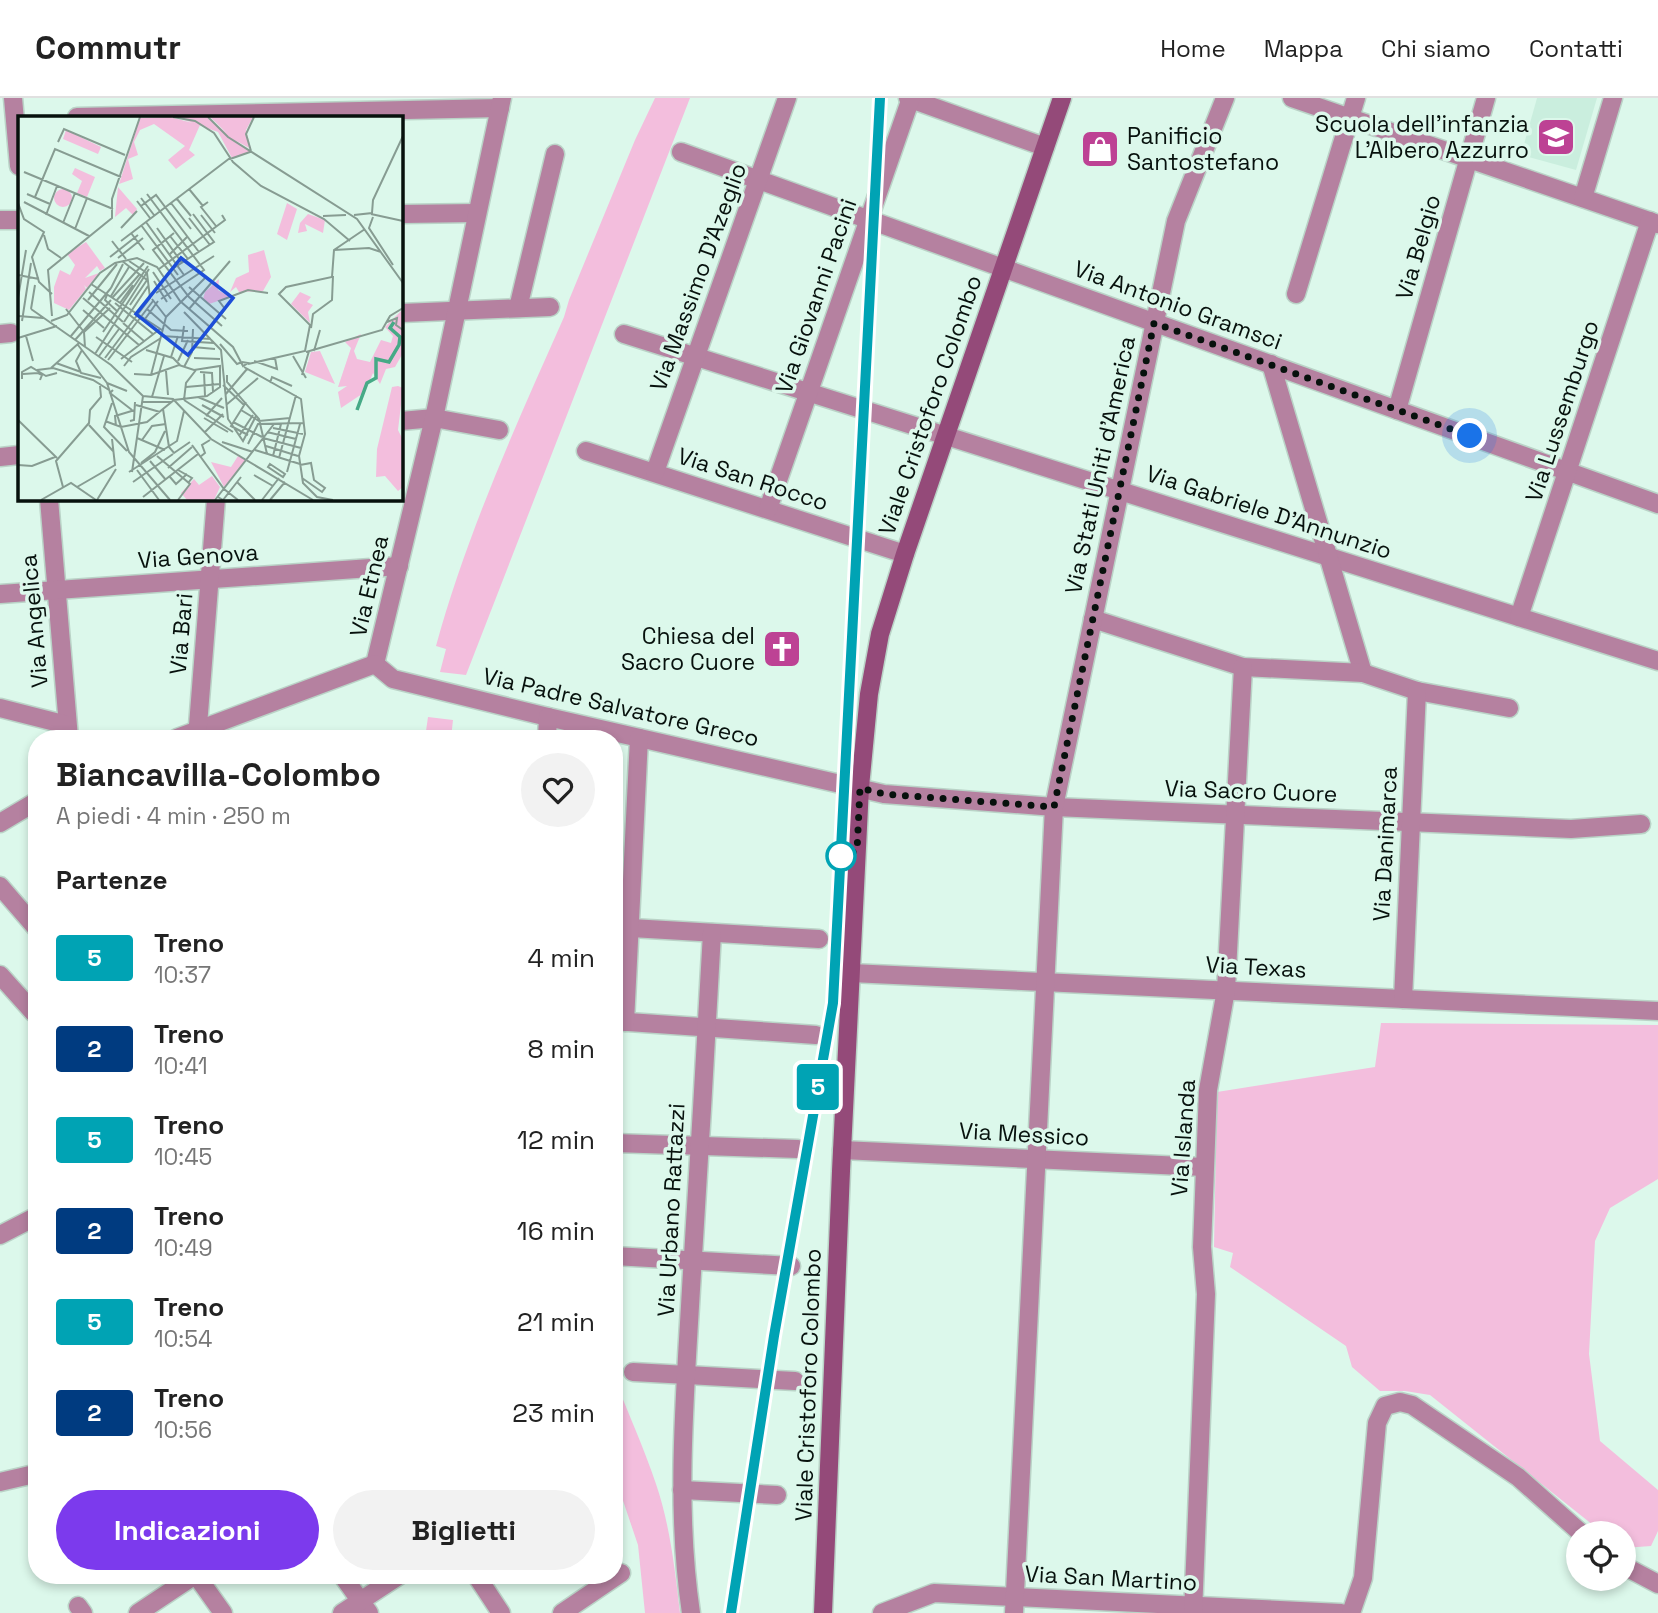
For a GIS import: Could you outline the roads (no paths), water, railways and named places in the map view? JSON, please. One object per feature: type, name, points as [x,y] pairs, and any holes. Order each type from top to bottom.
[{"type":"street","points":[[13,98],[11,119],[18,160]]},
{"type":"street","name":"Via Massimo D'Azeglio","points":[[655,472],[787,98]]},
{"type":"street","points":[[910,98],[1045,147]]},
{"type":"street","name":"Via Giovanni Pacini","points":[[768,509],[910,98]]},
{"type":"street","name":"Viale Cristoforo Colombo","points":[[823,1613],[860,788],[869,694],[880,634],[905,554],[1062,98]]},
{"type":"street","name":"Via Stati Uniti d'America","points":[[1014,1605],[1054,807],[1176,221],[1225,98]]},
{"type":"street","points":[[1292,98],[1654,223]]},
{"type":"street","points":[[1296,294],[1356,98]]},
{"type":"street","name":"Via Belgio","points":[[1397,410],[1486,98]]},
{"type":"street","points":[[1583,198],[1613,98]]},
{"type":"street","points":[[94,116],[258,106],[501,103]]},
{"type":"street","name":"Via Etnea","points":[[210,730],[375,664],[434,418],[501,103]]},
{"type":"street","name":"Via Antonio Gramsci","points":[[681,152],[1658,504]]},
{"type":"street","points":[[518,308],[555,154]]},
{"type":"street","points":[[402,214],[476,213]]},
{"type":"street","points":[[0,220],[18,220]]},
{"type":"street","name":"Via Lussemburgo","points":[[1519,617],[1654,223]]},
{"type":"street","points":[[402,313],[550,307]]},
{"type":"street","name":"Via Gabriele D'Annunzio","points":[[624,334],[1658,661]]},
{"type":"street","points":[[1271,365],[1363,673]]},
{"type":"street","points":[[402,421],[434,418],[499,430]]},
{"type":"street","name":"Via San Rocco","points":[[586,451],[905,554]]},
{"type":"street","points":[[0,457],[18,456]]},
{"type":"street","name":"Via Angelica","points":[[48,500],[68,730]]},
{"type":"street","name":"Via Bari","points":[[197,730],[216,500]]},
{"type":"street","name":"Via Genova","points":[[0,594],[399,566]]},
{"type":"street","points":[[1093,619],[1243,667],[1363,673],[1417,691],[1509,708]]},
{"type":"street","name":"Via Padre Salvatore Greco","points":[[375,664],[393,678],[604,730]]},
{"type":"street","name":"Via Islanda","points":[[1193,1609],[1206,1294],[1202,1247],[1208,1090],[1226,990],[1243,667]]},
{"type":"street","name":"Via Danimarca","points":[[1402,999],[1417,691]]},
{"type":"street","points":[[0,708],[62,730]]},
{"type":"street","points":[[547,730],[548,717]]},
{"type":"street","name":"Via Padre Salvatore Greco","points":[[623,734],[860,788]]},
{"type":"street","points":[[623,917],[639,738]]},
{"type":"street","name":"Via Sacro Cuore","points":[[860,788],[884,794],[1054,807],[1571,829],[1640,824]]},
{"type":"street","points":[[0,823],[28,806]]},
{"type":"street","points":[[0,886],[28,919]]},
{"type":"street","points":[[623,928],[819,939]]},
{"type":"street","name":"Via Urbano Rattazzi","points":[[691,1613],[686,1584],[682,1490],[686,1375],[712,933]]},
{"type":"street","name":"Via Texas","points":[[851,972],[1658,1011]]},
{"type":"street","points":[[0,975],[28,1006]]},
{"type":"street","points":[[623,1021],[816,1035]]},
{"type":"street","points":[[623,1143],[798,1149]]},
{"type":"street","name":"Via Messico","points":[[842,1150],[1204,1167]]},
{"type":"street","points":[[0,1235],[28,1221]]},
{"type":"street","points":[[623,1257],[792,1266]]},
{"type":"street","points":[[633,1372],[795,1381]]},
{"type":"street","points":[[1351,1613],[1363,1578],[1377,1423],[1385,1406],[1400,1402],[1412,1405],[1518,1477],[1568,1521]]},
{"type":"street","points":[[0,1482],[28,1475]]},
{"type":"street","points":[[682,1490],[777,1495]]},
{"type":"street","points":[[1636,1572],[1658,1584]]},
{"type":"street","points":[[138,1613],[182,1584]]},
{"type":"street","points":[[202,1584],[223,1613]]},
{"type":"street","points":[[348,1584],[365,1607]]},
{"type":"street","points":[[342,1613],[365,1607],[390,1584]]},
{"type":"street","points":[[482,1584],[501,1613]]},
{"type":"street","points":[[562,1613],[605,1584]]},
{"type":"street","name":"Via San Martino","points":[[882,1613],[934,1593],[1014,1605],[1341,1613]]},
{"type":"train","name":"5","points":[[731,1613],[774,1336],[833,1003],[880,98]]},
{"type":"place","name":"Scuola dell'infanzia L'Albero Azzurro","points":[[1556,137]]},
{"type":"place","name":"Panificio Santostefano","points":[[1100,149]]},
{"type":"place","name":"Chiesa del Sacro Cuore","points":[[782,649]]}]
